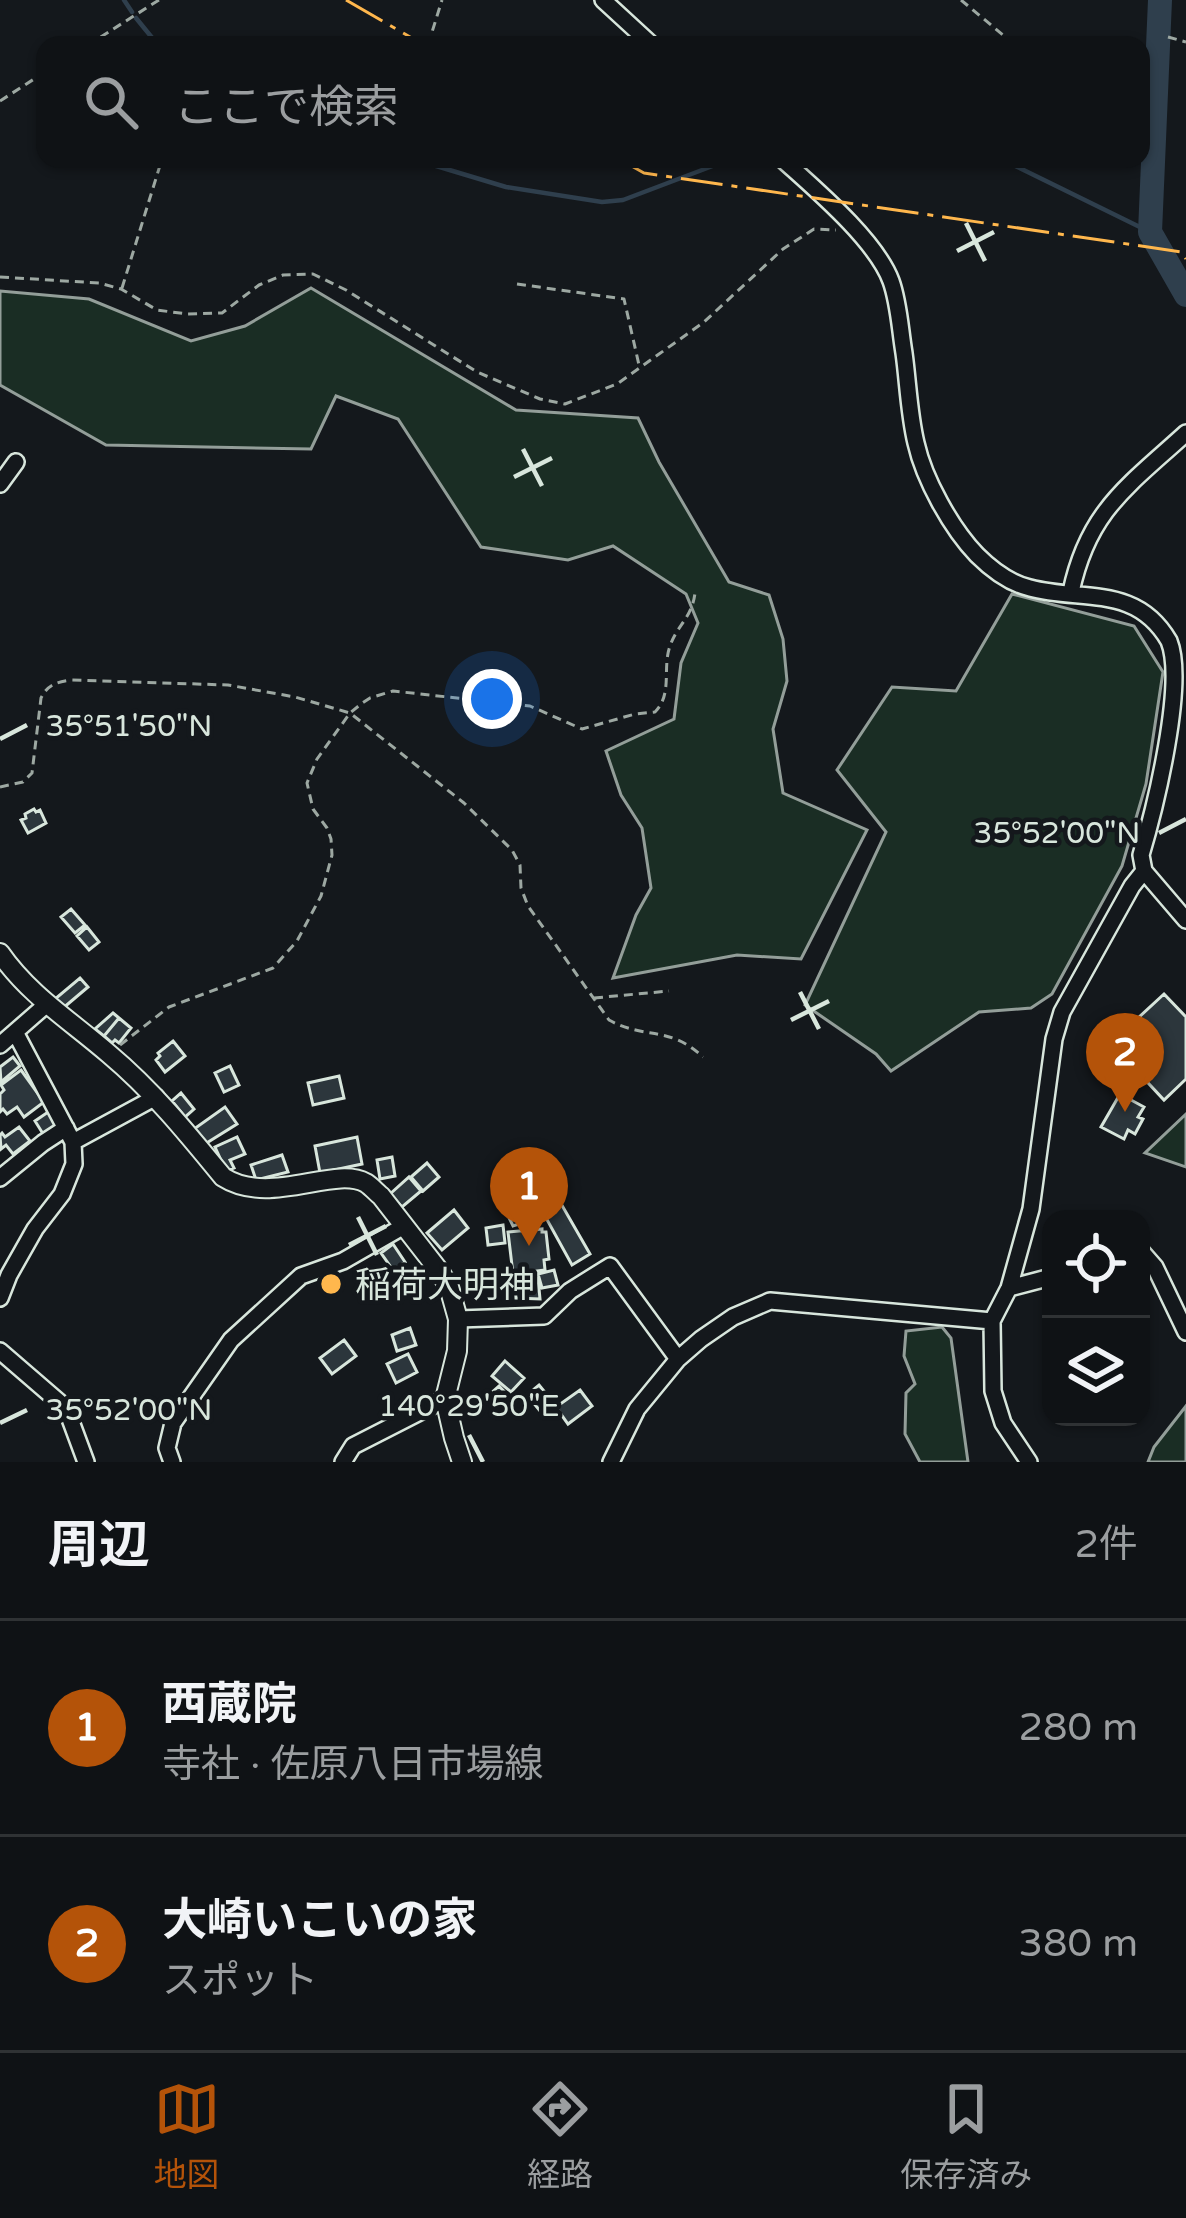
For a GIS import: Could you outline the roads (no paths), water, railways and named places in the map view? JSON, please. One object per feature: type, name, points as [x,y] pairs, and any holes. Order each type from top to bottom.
[{"type":"main road","points":[[0,953],[46,1004],[156,1097],[223,1177],[260,1188],[362,1181],[381,1196],[440,1272],[458,1319],[445,1399],[462,1462]]},
{"type":"street","points":[[603,0],[642,36]]},
{"type":"street","points":[[792,168],[858,232],[890,276],[915,440],[921,463],[952,524],[1004,579],[1032,589],[1106,596],[1130,605],[1149,616],[1170,643],[1178,693],[1141,855],[1144,871],[1186,920]]},
{"type":"street","points":[[1071,592],[1078,559],[1096,523],[1121,492],[1186,433]]},
{"type":"street","points":[[0,484],[16,462]]},
{"type":"street","points":[[1029,1462],[1003,1423],[993,1391],[992,1321],[1009,1288],[1031,1209],[1062,1012],[1144,871]]},
{"type":"street","points":[[0,1045],[46,1004]]},
{"type":"street","points":[[0,1298],[35,1229],[62,1194],[74,1164],[70,1135],[15,1032]]},
{"type":"street","points":[[0,1178],[43,1143],[156,1097]]},
{"type":"street","points":[[172,1462],[167,1448],[173,1424],[231,1340],[301,1276],[343,1262],[404,1226]]},
{"type":"street","points":[[1150,1260],[1186,1332]]},
{"type":"street","points":[[458,1319],[544,1316],[570,1291],[610,1266],[678,1359]]},
{"type":"street","points":[[1009,1288],[1042,1279]]},
{"type":"street","points":[[611,1462],[637,1409],[678,1359],[733,1317],[770,1301],[992,1321]]},
{"type":"street","points":[[0,1351],[66,1408],[86,1462]]},
{"type":"street","points":[[343,1462],[353,1446],[445,1399]]},
{"type":"waterway","points":[[124,0],[132,12]]},
{"type":"waterway","points":[[1160,0],[1150,232],[1186,295]]},
{"type":"waterway","points":[[136,18],[151,36]]},
{"type":"waterway","points":[[443,168],[506,187],[602,202],[623,200],[707,168]]},
{"type":"waterway","points":[[1019,168],[1150,232]]},
{"type":"place","name":"大崎いこいの家","points":[[1125,1112]]},
{"type":"place","name":"西蔵院","points":[[529,1246]]},
{"type":"place","name":"稲荷大明神","points":[[331,1284]]}]
